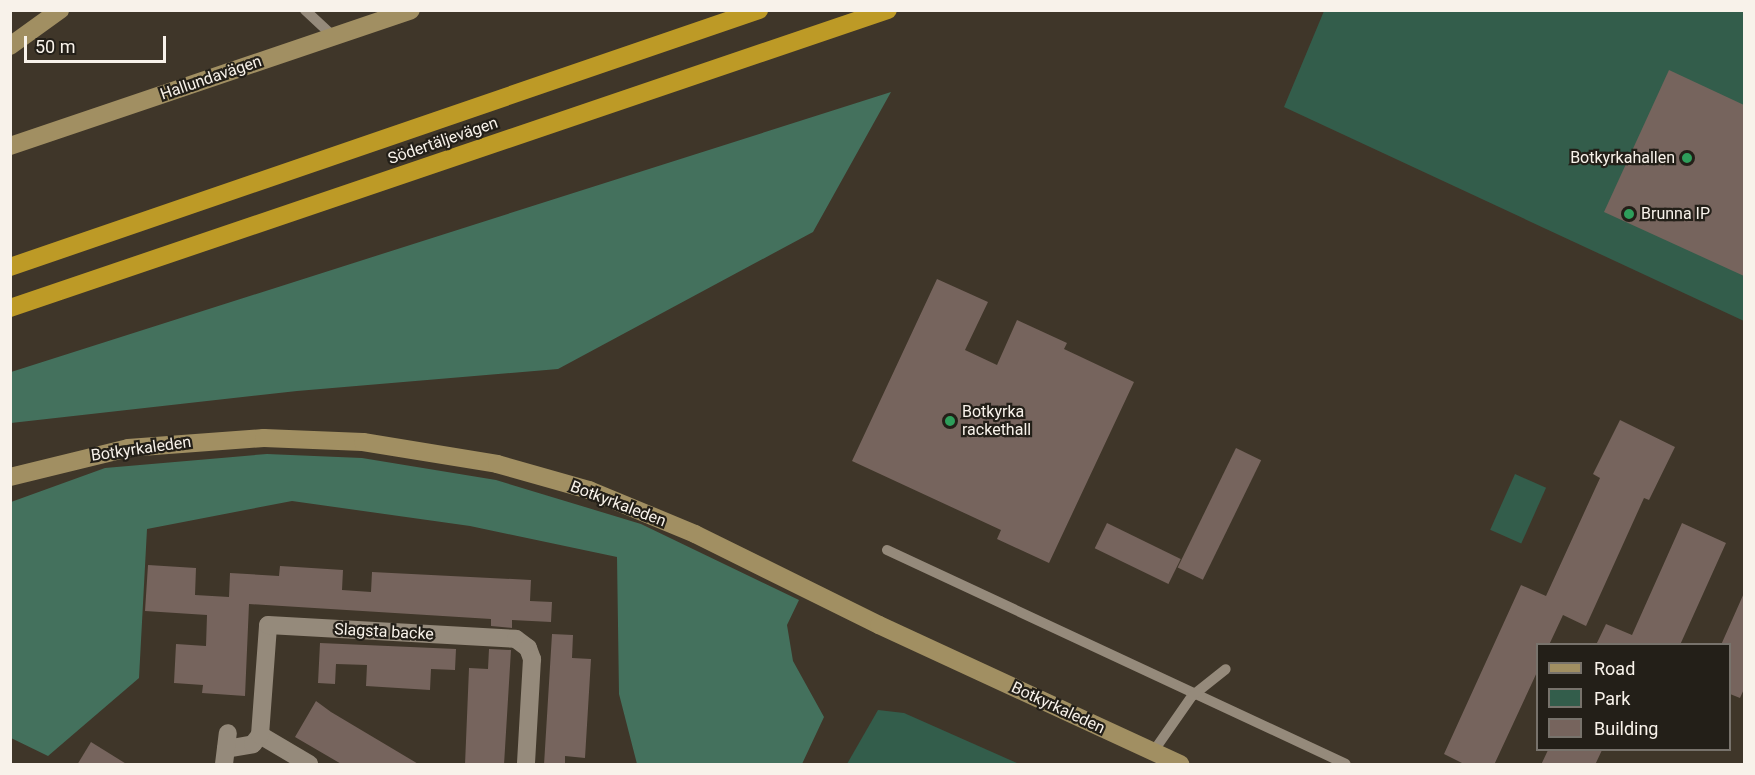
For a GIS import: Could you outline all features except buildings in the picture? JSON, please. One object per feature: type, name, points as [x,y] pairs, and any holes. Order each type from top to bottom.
[{"type":"highway","name":"Södertäljevägen","points":[[10,267],[759,10]]},
{"type":"highway","name":"Södertäljevägen","points":[[10,308],[888,10]]},
{"type":"main road","points":[[10,46],[60,10]]},
{"type":"main road","name":"Hallundavägen","points":[[10,146],[411,10]]},
{"type":"main road","name":"Botkyrkaleden","points":[[10,477],[128,448],[264,438],[390,445],[497,464],[589,490],[695,534],[879,626],[1180,765]]},
{"type":"street","name":"Slagsta backe","points":[[260,735],[268,626],[516,639],[528,648],[532,659],[526,765]]},
{"type":"street","points":[[226,749],[254,744],[260,735],[309,765]]},
{"type":"lane","points":[[305,10],[334,37]]},
{"type":"lane","points":[[887,550],[1192,696],[1346,765]]},
{"type":"lane","points":[[1153,752],[1192,696],[1226,669]]},
{"type":"green space","name":"Brunna IP","points":[[1324,11],[1744,11],[1744,321],[1284,107]]},
{"type":"green space","points":[[891,92],[813,232],[558,369],[297,391],[11,423],[11,372]]},
{"type":"green space","points":[[267,454],[362,458],[496,480],[641,524],[799,600],[787,625],[793,661],[824,717],[802,764],[637,764],[619,694],[617,557],[470,526],[292,501],[147,529],[139,678],[48,756],[11,738],[11,502],[105,468]]},
{"type":"green space","points":[[1515,474],[1546,488],[1521,544],[1490,530]]},
{"type":"green space","points":[[878,710],[904,713],[1019,764],[847,764]]},
{"type":"place","name":"Botkyrkahallen","points":[[1687,158]]},
{"type":"place","name":"Brunna IP","points":[[1629,214]]},
{"type":"place","name":"Botkyrka rackethall","points":[[950,421]]}]
